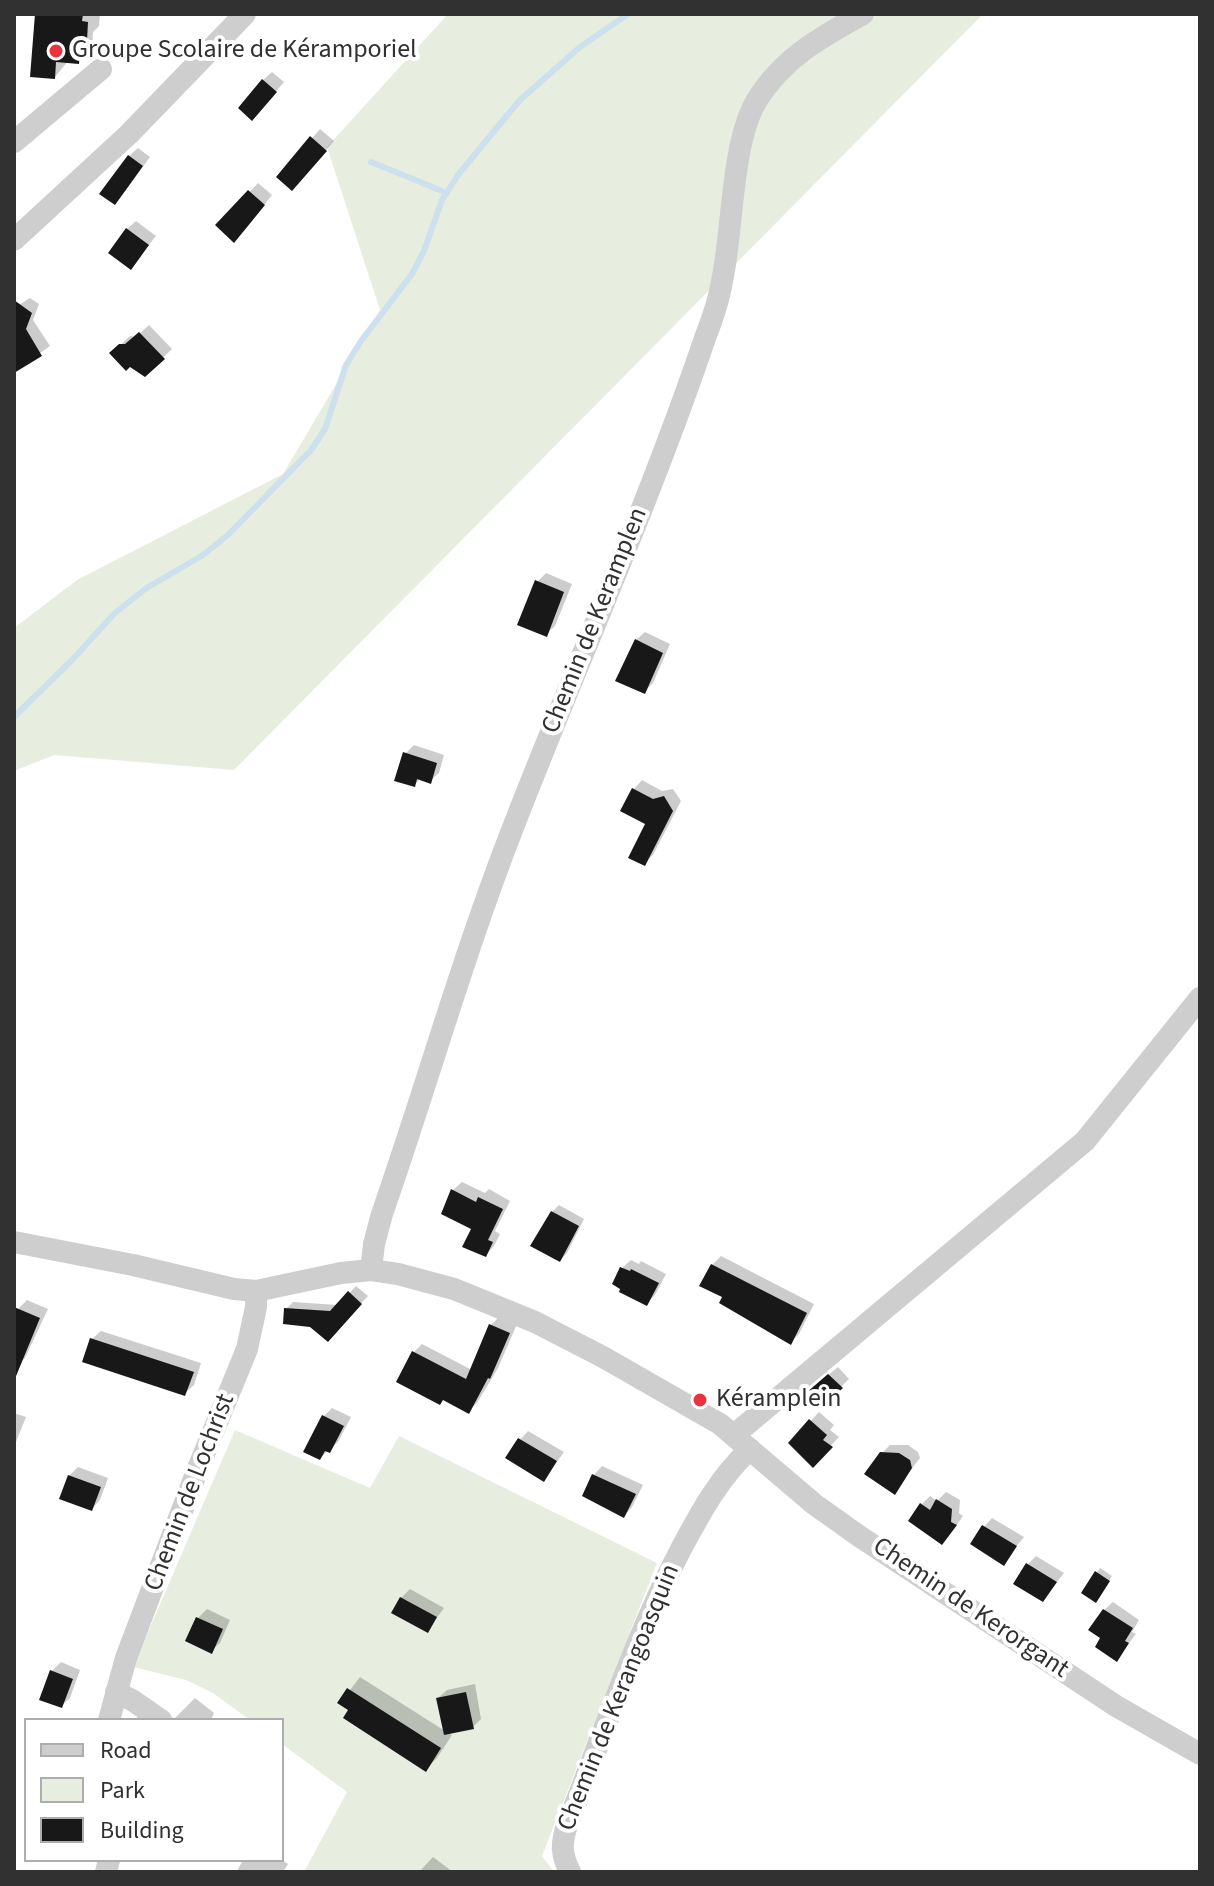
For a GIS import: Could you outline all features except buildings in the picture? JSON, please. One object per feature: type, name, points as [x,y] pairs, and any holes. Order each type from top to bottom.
[{"type":"street","points":[[14,240],[129,134],[245,14]]},
{"type":"street","name":"Chemin de Keramplen","points":[[371,1270],[382,1214],[489,892],[591,638],[706,337],[723,281],[742,150],[756,101],[784,66],[808,44],[863,14]]},
{"type":"street","points":[[14,142],[101,69]]},
{"type":"street","name":"Chemin de Kerangoasquin","points":[[570,1872],[562,1857],[561,1845],[635,1649],[669,1573],[742,1442],[1085,1141],[1200,998]]},
{"type":"street","points":[[14,1242],[234,1289],[256,1291]]},
{"type":"street","name":"Chemin de Kerorgant","points":[[256,1291],[341,1273],[371,1270],[454,1289],[535,1322],[685,1402],[742,1442],[814,1504],[903,1566],[1116,1706],[1200,1754]]},
{"type":"street","name":"Chemin de Lochrist","points":[[110,1718],[116,1692],[197,1471],[247,1349],[256,1307],[256,1291]]},
{"type":"street","points":[[116,1692],[158,1718]]},
{"type":"green space","points":[[448,14],[983,14],[234,770],[54,755],[14,771],[14,628],[77,580],[283,474],[380,310],[327,147]]},
{"type":"green space","points":[[235,1430],[370,1488],[399,1436],[657,1563],[542,1856],[554,1872],[304,1872],[347,1792],[284,1745],[284,1718],[247,1718],[213,1693],[186,1680],[133,1667]]},
{"type":"waterway","points":[[14,717],[114,614],[145,589],[203,555],[228,535],[312,449],[325,429],[346,365],[412,274],[424,251],[442,200],[458,175],[519,101],[580,47],[628,14]]},
{"type":"waterway","points":[[371,162],[447,193]]},
{"type":"place","name":"Groupe Scolaire de Kéramporiel","points":[[56,51]]},
{"type":"place","name":"Kéramplein","points":[[700,1400]]}]
